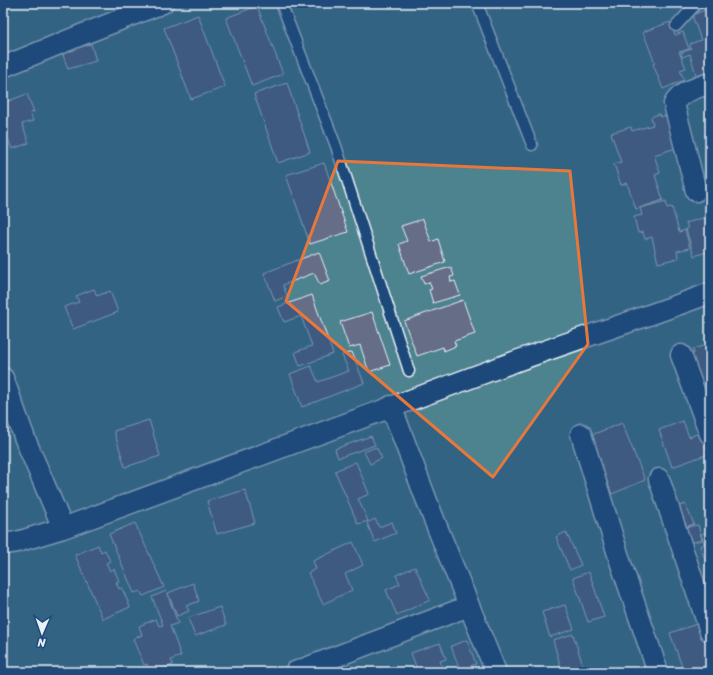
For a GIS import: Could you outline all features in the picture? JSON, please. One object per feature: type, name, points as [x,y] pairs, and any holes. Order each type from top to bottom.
[{"type":"street","points":[[3,67],[141,7],[163,3]]},
{"type":"street","points":[[696,192],[674,104],[683,94],[694,88],[710,83]]},
{"type":"street","points":[[3,544],[17,542],[63,528],[391,406],[710,293]]},
{"type":"street","points":[[682,355],[710,434]]},
{"type":"street","points":[[3,378],[26,439],[63,528]]},
{"type":"street","points":[[391,406],[433,517],[496,672]]},
{"type":"street","points":[[581,434],[621,564],[658,672]]},
{"type":"street","points":[[659,479],[710,631]]},
{"type":"street","points":[[295,672],[469,606]]},
{"type":"lane","points":[[282,3],[336,146],[409,371]]},
{"type":"lane","points":[[477,3],[532,145]]},
{"type":"lane","points":[[676,26],[697,3]]},
{"type":"highlighted area","points":[[338,161],[570,171],[588,344],[493,477],[286,301]]},
{"type":"green space","points":[[3,3],[710,3],[710,672],[3,672]]},
{"type":"building","points":[[257,6],[283,74],[252,86],[226,18]]},
{"type":"building","points":[[710,8],[710,71],[693,77],[696,75],[690,54],[682,57],[681,53],[691,49],[690,44],[701,40],[692,15]]},
{"type":"building","points":[[198,15],[225,87],[191,99],[164,28]]},
{"type":"building","points":[[670,22],[675,35],[683,32],[689,49],[679,52],[686,68],[680,70],[684,80],[663,89],[643,32]]},
{"type":"building","points":[[91,44],[96,61],[68,69],[62,52]]},
{"type":"building","points":[[287,83],[310,152],[278,163],[254,94]]},
{"type":"building","points":[[27,94],[34,112],[30,113],[33,121],[22,124],[29,143],[12,149],[3,126],[3,103]]},
{"type":"building","points":[[659,114],[660,117],[671,114],[682,146],[654,155],[660,173],[655,175],[663,200],[636,209],[627,183],[621,185],[614,164],[621,162],[611,133],[631,127],[632,131],[653,125],[651,117]]},
{"type":"building","points":[[324,163],[348,232],[310,244],[286,175]]},
{"type":"building","points":[[666,201],[667,208],[672,207],[679,232],[685,230],[690,248],[677,251],[678,258],[658,263],[652,237],[645,239],[643,232],[638,233],[634,217],[642,215],[640,208]]},
{"type":"building","points":[[710,216],[710,251],[694,256],[686,229],[688,229],[686,223]]},
{"type":"building","points":[[423,219],[431,242],[438,239],[445,262],[409,274],[399,244],[407,241],[401,226]]},
{"type":"building","points":[[319,252],[330,281],[320,285],[314,273],[283,285],[287,296],[275,301],[264,273]]},
{"type":"building","points":[[451,267],[454,276],[450,277],[451,282],[455,281],[460,295],[433,303],[429,290],[432,289],[429,282],[424,284],[421,276]]},
{"type":"building","points":[[94,289],[97,296],[110,291],[118,312],[73,329],[64,307],[79,302],[76,296]]},
{"type":"building","points":[[312,295],[333,354],[300,366],[295,352],[312,346],[301,316],[284,322],[278,307]]},
{"type":"building","points":[[463,300],[475,334],[454,341],[456,346],[444,351],[443,347],[417,356],[404,321]]},
{"type":"building","points":[[372,312],[390,365],[369,372],[360,345],[349,348],[340,322]]},
{"type":"building","points":[[710,344],[710,416],[689,355],[694,354],[693,349]]},
{"type":"building","points":[[352,352],[364,383],[302,407],[290,374],[311,366],[318,382],[349,371],[342,355]]},
{"type":"building","points":[[149,420],[160,456],[125,467],[114,431]]},
{"type":"building","points":[[683,421],[689,437],[700,433],[708,454],[672,467],[659,430]]},
{"type":"building","points":[[622,423],[645,480],[612,494],[589,436]]},
{"type":"building","points":[[371,436],[375,445],[338,458],[335,449]]},
{"type":"building","points":[[376,447],[382,458],[370,464],[364,452]]},
{"type":"building","points":[[356,462],[369,494],[358,499],[368,521],[358,524],[335,471]]},
{"type":"building","points":[[245,490],[255,523],[217,534],[207,501]]},
{"type":"building","points":[[685,504],[694,524],[685,527],[677,507]]},
{"type":"building","points":[[375,519],[379,527],[392,522],[396,533],[375,542],[367,523]]},
{"type":"building","points":[[135,523],[164,587],[143,596],[140,591],[134,593],[109,534]]},
{"type":"building","points":[[698,525],[702,540],[689,543],[686,527]]},
{"type":"building","points":[[710,526],[710,544],[709,541],[704,543],[701,534],[708,532],[706,527]]},
{"type":"building","points":[[566,532],[581,565],[570,570],[556,537]]},
{"type":"building","points":[[353,542],[363,565],[345,574],[352,590],[323,604],[308,573],[316,569],[313,561]]},
{"type":"building","points":[[709,542],[710,566],[708,567],[700,546]]},
{"type":"building","points":[[98,545],[101,552],[105,550],[110,561],[106,563],[110,571],[114,569],[119,581],[116,582],[119,589],[122,588],[130,607],[103,619],[75,555]]},
{"type":"building","points":[[415,567],[430,600],[397,615],[386,590],[400,584],[396,575]]},
{"type":"building","points":[[589,572],[604,617],[588,622],[573,578]]},
{"type":"building","points":[[193,583],[199,601],[186,606],[189,611],[177,616],[168,593]]},
{"type":"building","points":[[166,591],[178,623],[170,626],[181,656],[171,660],[173,665],[150,672],[147,664],[144,665],[133,639],[142,635],[139,626],[156,619],[159,626],[163,625],[152,597]]},
{"type":"building","points":[[565,605],[574,629],[550,637],[542,612]]},
{"type":"building","points":[[220,607],[226,625],[195,636],[188,618]]},
{"type":"building","points":[[697,624],[706,630],[710,642],[710,664],[706,666],[708,672],[684,672],[670,633]]},
{"type":"building","points":[[573,634],[585,672],[562,672],[553,640]]},
{"type":"building","points":[[467,640],[476,664],[460,670],[451,646]]},
{"type":"building","points":[[440,643],[446,659],[440,661],[444,672],[418,672],[411,653]]}]
